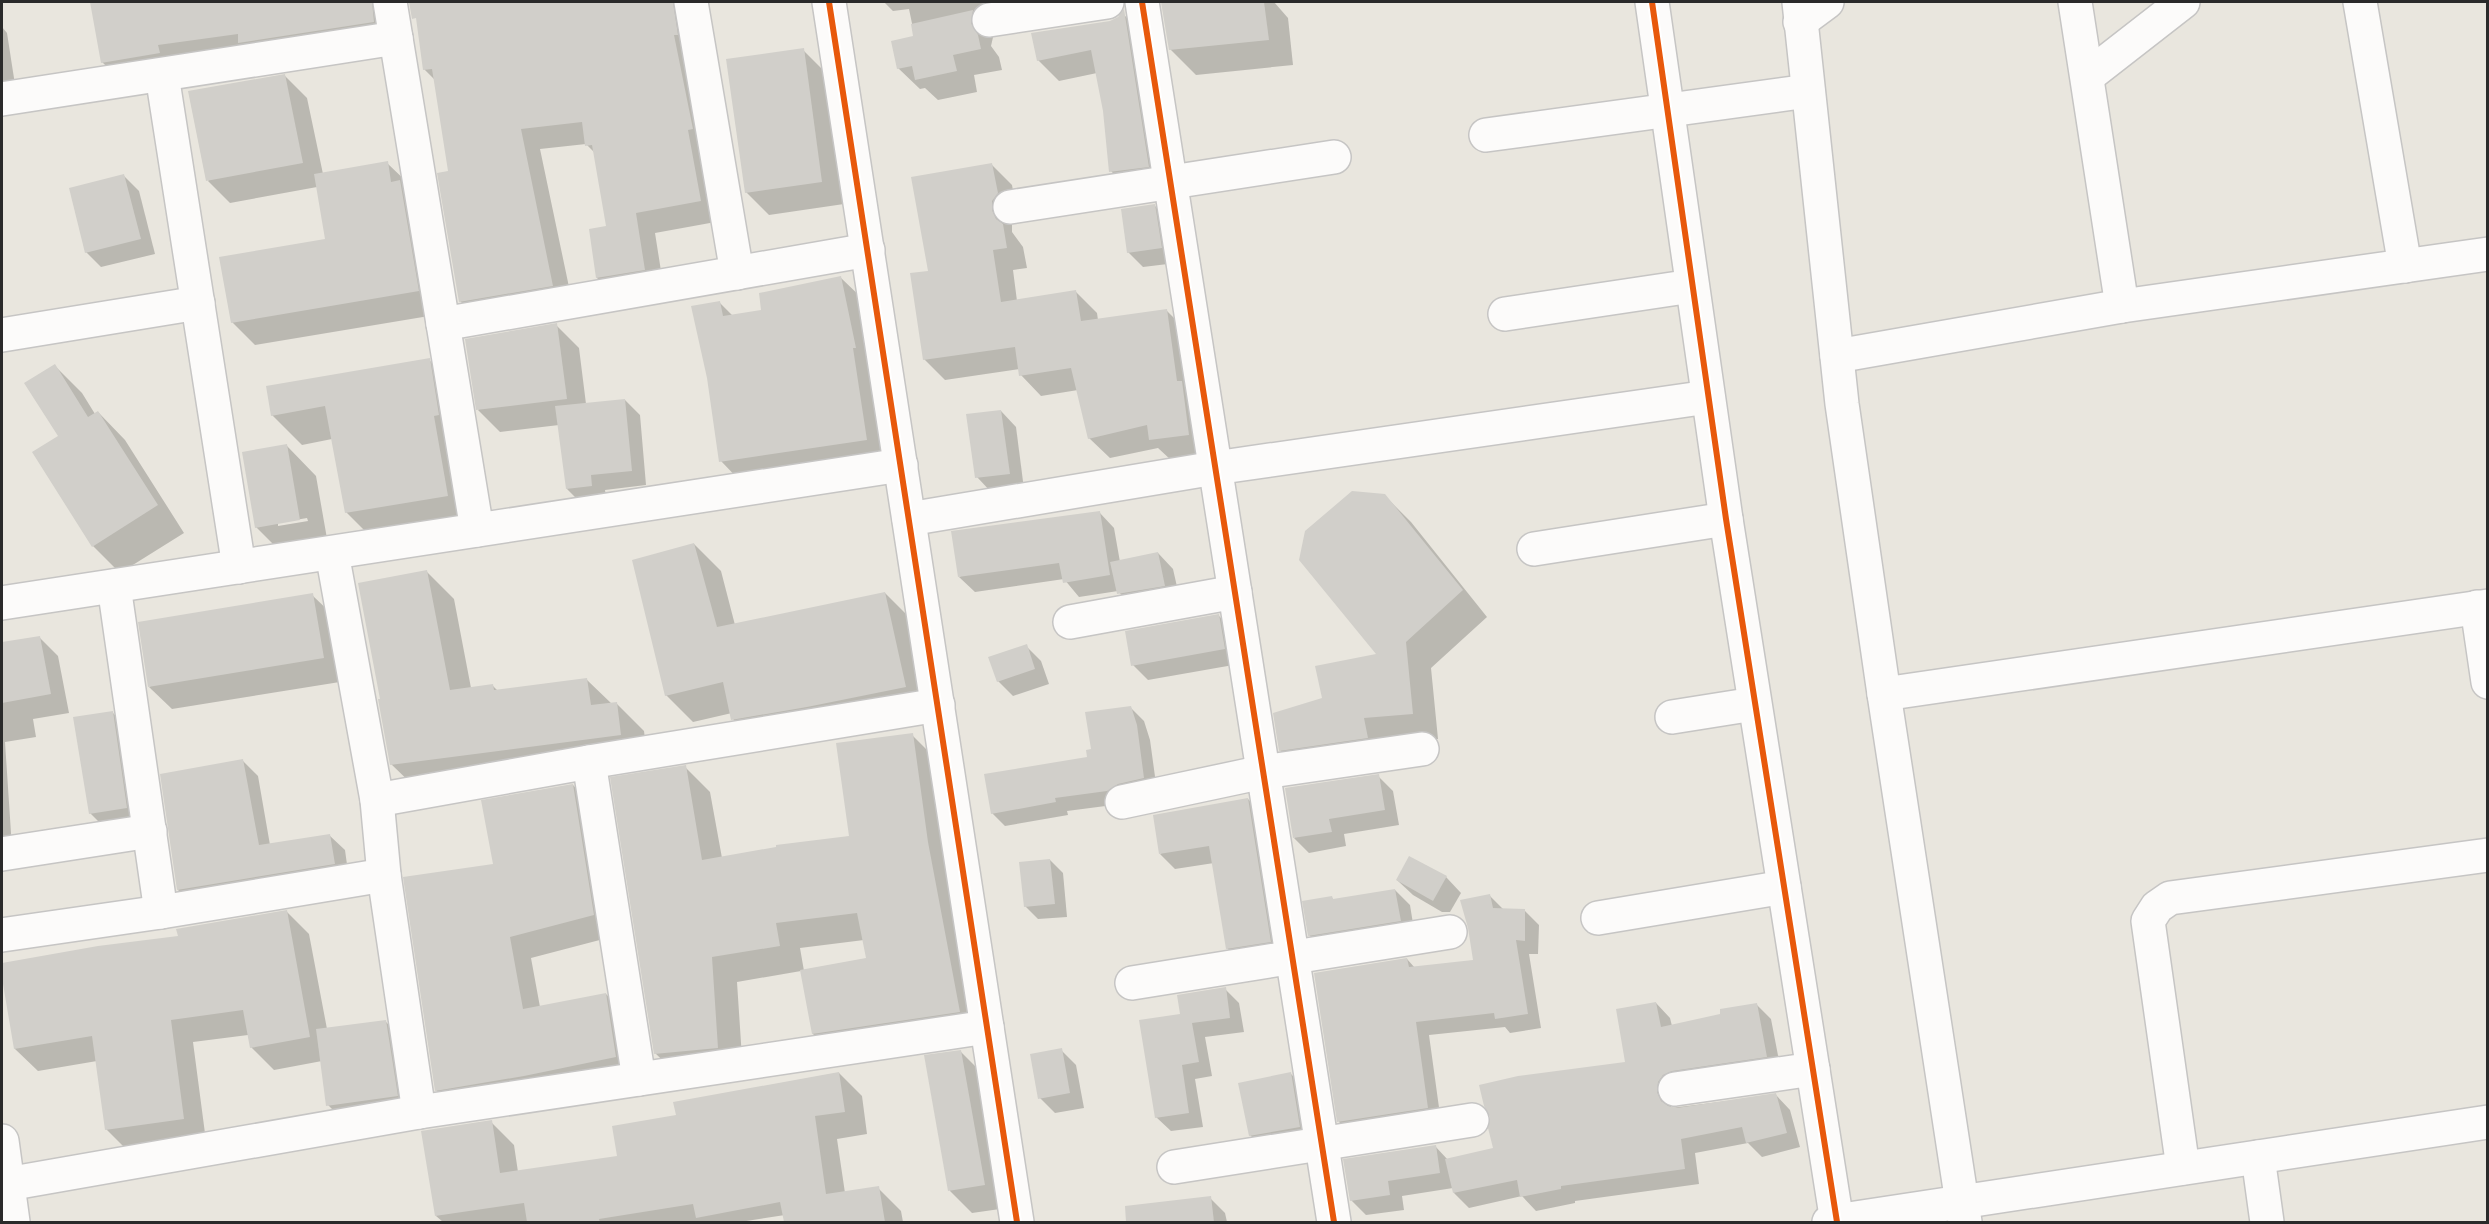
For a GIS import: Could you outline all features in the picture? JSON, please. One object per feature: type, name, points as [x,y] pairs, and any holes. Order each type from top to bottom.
[{"type":"street","points":[[390,2],[477,530]]},
{"type":"street","points":[[691,2],[736,273]]},
{"type":"street","points":[[829,2],[1017,1222]]},
{"type":"street","points":[[989,20],[1107,2]]},
{"type":"street","points":[[1142,2],[1334,1222]]},
{"type":"street","points":[[1652,2],[1726,519],[1835,1222],[1963,1212],[2183,1168],[2487,1122]]},
{"type":"street","points":[[1827,2],[1800,12],[1837,356],[1884,694],[1963,1212]]},
{"type":"street","points":[[2075,2],[2122,306]]},
{"type":"street","points":[[2088,76],[2183,2]]},
{"type":"street","points":[[2360,2],[2405,266]]},
{"type":"street","points":[[2,99],[396,38]]},
{"type":"street","points":[[162,75],[239,567]]},
{"type":"street","points":[[1486,135],[1808,90]]},
{"type":"street","points":[[1010,207],[1334,157]]},
{"type":"street","points":[[443,324],[868,250]]},
{"type":"street","points":[[1837,356],[2122,306],[2487,254]]},
{"type":"street","points":[[1505,314],[1692,286]]},
{"type":"street","points":[[2,335],[198,303]]},
{"type":"street","points":[[909,519],[1215,468],[1708,397]]},
{"type":"street","points":[[3,596],[114,586],[901,465]]},
{"type":"street","points":[[1534,549],[1726,519]]},
{"type":"street","points":[[332,553],[376,800],[384,875],[419,1112]]},
{"type":"street","points":[[114,586],[161,912]]},
{"type":"street","points":[[1070,622],[1235,592]]},
{"type":"street","points":[[1884,694],[2482,607],[2487,682]]},
{"type":"street","points":[[1672,717],[1754,704]]},
{"type":"street","points":[[376,800],[589,762],[938,705]]},
{"type":"street","points":[[1122,802],[1263,772],[1422,749]]},
{"type":"street","points":[[589,762],[639,1079]]},
{"type":"street","points":[[2,854],[150,831]]},
{"type":"street","points":[[2183,1168],[2148,921],[2157,907],[2170,898],[2487,855]]},
{"type":"street","points":[[2,935],[161,912],[384,875]]},
{"type":"street","points":[[1598,918],[1784,887]]},
{"type":"street","points":[[1132,983],[1450,933]]},
{"type":"street","points":[[5,1184],[419,1112],[987,1027]]},
{"type":"street","points":[[1675,1089],[1813,1069]]},
{"type":"street","points":[[1174,1167],[1472,1120]]},
{"type":"street","points":[[2,1141],[5,1184],[13,1222]]},
{"type":"street","points":[[2258,1157],[2267,1222]]},
{"type":"building","points":[[90,2],[372,2],[374,22],[238,43],[238,34],[158,45],[160,53],[101,63]]},
{"type":"building","points":[[409,2],[673,2],[678,35],[674,35],[693,129],[688,130],[701,201],[636,213],[645,270],[596,278],[589,229],[606,226],[592,145],[585,146],[582,122],[521,129],[553,286],[459,302],[437,173],[448,171],[432,69],[423,70],[416,18],[412,19]]},
{"type":"building","points":[[1161,2],[1264,2],[1269,40],[1169,50]]},
{"type":"building","points":[[1124,9],[1149,167],[1109,172],[1103,111],[1091,50],[1037,61],[1031,33],[1110,21],[1118,17]]},
{"type":"building","points":[[973,10],[971,23],[978,35],[981,49],[953,55],[957,71],[915,80],[912,66],[897,69],[891,41],[913,36],[911,24]]},
{"type":"building","points":[[804,48],[822,182],[745,193],[726,59]]},
{"type":"building","points":[[285,74],[303,163],[206,181],[188,91]]},
{"type":"building","points":[[388,161],[391,182],[400,180],[419,291],[231,323],[219,257],[325,239],[314,174]]},
{"type":"building","points":[[992,163],[998,193],[992,201],[992,210],[996,219],[1003,224],[1007,248],[993,250],[1001,302],[1076,290],[1081,321],[1167,309],[1177,381],[1182,381],[1189,435],[1149,440],[1147,425],[1088,439],[1071,368],[1019,376],[1015,347],[923,360],[910,273],[928,271],[911,177]]},
{"type":"building","points":[[124,174],[141,239],[85,253],[69,188]]},
{"type":"building","points":[[1155,204],[1162,248],[1127,253],[1121,209]]},
{"type":"building","points":[[841,276],[856,348],[853,348],[867,440],[719,462],[707,378],[691,306],[720,301],[723,316],[761,310],[759,293]]},
{"type":"building","points":[[557,323],[567,399],[476,410],[465,339]]},
{"type":"building","points":[[430,358],[439,415],[434,416],[448,496],[345,513],[325,406],[271,416],[266,386]]},
{"type":"building","points":[[55,364],[88,417],[98,411],[158,505],[92,547],[32,452],[58,436],[24,383]]},
{"type":"building","points":[[625,399],[632,471],[591,475],[592,486],[566,489],[555,406]]},
{"type":"building","points":[[1001,410],[1010,474],[975,478],[966,414]]},
{"type":"building","points":[[287,444],[300,520],[255,528],[242,452]]},
{"type":"building","points":[[1352,491],[1385,494],[1463,590],[1406,642],[1413,714],[1364,718],[1368,738],[1279,751],[1273,713],[1322,698],[1315,666],[1376,654],[1299,560],[1305,531]]},
{"type":"building","points":[[1100,511],[1110,575],[1063,583],[1059,563],[958,577],[951,531]]},
{"type":"building","points":[[694,543],[717,627],[885,592],[906,687],[731,720],[723,682],[665,696],[632,560]]},
{"type":"building","points":[[1158,552],[1165,586],[1117,594],[1110,562]]},
{"type":"building","points":[[427,570],[450,690],[493,684],[494,690],[587,678],[591,705],[617,702],[621,735],[390,765],[358,583]]},
{"type":"building","points":[[313,593],[324,658],[148,687],[138,622]]},
{"type":"building","points":[[1219,614],[1225,649],[1131,666],[1125,631]]},
{"type":"building","points":[[40,636],[51,694],[2,703],[2,642]]},
{"type":"building","points":[[1027,644],[1035,669],[997,682],[988,657]]},
{"type":"building","points":[[1131,706],[1137,725],[1144,778],[1118,784],[1107,791],[1055,798],[1056,802],[991,814],[984,774],[1087,757],[1086,750],[1091,749],[1085,712]]},
{"type":"building","points":[[113,711],[127,808],[89,814],[73,717]]},
{"type":"building","points":[[913,733],[928,842],[960,1012],[812,1034],[800,970],[866,958],[857,913],[776,923],[780,946],[712,957],[718,1048],[654,1054],[610,777],[686,765],[702,860],[776,847],[776,845],[849,836],[836,743]]},
{"type":"building","points":[[243,759],[259,845],[330,834],[335,864],[177,890],[160,774]]},
{"type":"building","points":[[1379,774],[1385,810],[1329,819],[1332,832],[1293,838],[1285,788]]},
{"type":"building","points":[[573,784],[594,915],[510,937],[523,1009],[606,993],[616,1057],[435,1091],[403,877],[493,864],[481,800]]},
{"type":"building","points":[[1248,798],[1271,942],[1226,949],[1209,846],[1159,854],[1153,815]]},
{"type":"building","points":[[1409,856],[1447,876],[1433,901],[1396,880]]},
{"type":"building","points":[[1050,859],[1055,904],[1024,907],[1019,862]]},
{"type":"building","points":[[1395,889],[1401,921],[1308,936],[1302,901],[1332,896],[1333,899]]},
{"type":"building","points":[[1490,894],[1493,908],[1525,909],[1525,941],[1516,940],[1528,1014],[1495,1019],[1494,1013],[1416,1022],[1428,1108],[1337,1122],[1314,973],[1407,958],[1409,967],[1473,960],[1468,928],[1460,900]]},
{"type":"building","points":[[287,910],[310,1037],[250,1048],[243,1010],[171,1020],[184,1119],[105,1130],[92,1036],[14,1049],[2,978],[2,963],[98,946],[178,936],[176,929]]},
{"type":"building","points":[[1226,987],[1230,1018],[1192,1023],[1199,1062],[1182,1065],[1189,1113],[1155,1118],[1139,1020],[1180,1014],[1177,995]]},
{"type":"building","points":[[1656,1002],[1661,1027],[1720,1014],[1720,1009],[1757,1003],[1767,1057],[1672,1071],[1663,1075],[1658,1082],[1657,1092],[1661,1101],[1677,1108],[1776,1093],[1787,1133],[1746,1143],[1742,1127],[1681,1139],[1685,1169],[1561,1186],[1561,1189],[1520,1197],[1517,1180],[1453,1193],[1445,1159],[1493,1148],[1488,1128],[1490,1117],[1484,1106],[1479,1085],[1518,1076],[1625,1062],[1616,1009]]},
{"type":"building","points":[[386,1020],[398,1096],[326,1106],[316,1029]]},
{"type":"building","points":[[1062,1048],[1070,1093],[1038,1099],[1030,1054]]},
{"type":"building","points":[[961,1050],[985,1185],[948,1191],[924,1055]]},
{"type":"building","points":[[839,1072],[845,1112],[815,1116],[826,1194],[879,1186],[885,1222],[784,1222],[780,1202],[696,1218],[693,1204],[599,1219],[600,1222],[527,1222],[524,1203],[435,1216],[421,1131],[492,1120],[500,1173],[617,1156],[612,1126],[676,1115],[673,1102]]},
{"type":"building","points":[[1291,1072],[1300,1127],[1249,1136],[1238,1083]]},
{"type":"building","points":[[1436,1145],[1440,1173],[1388,1181],[1390,1195],[1350,1201],[1343,1159]]},
{"type":"building","points":[[1211,1196],[1214,1222],[1126,1222],[1125,1206]]},
{"type":"cycle path","points":[[829,2],[1017,1222]]},
{"type":"cycle path","points":[[1142,2],[1334,1222]]},
{"type":"cycle path","points":[[1652,2],[1726,519],[1837,1222]]}]
